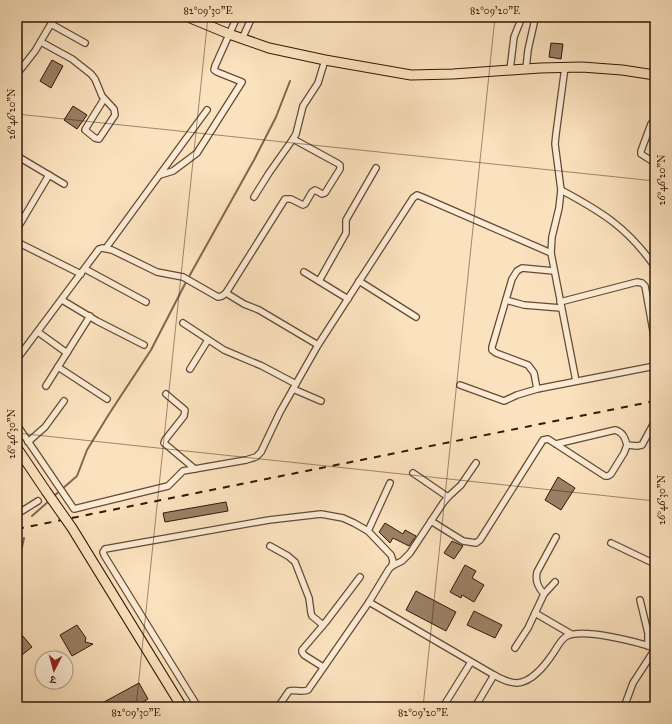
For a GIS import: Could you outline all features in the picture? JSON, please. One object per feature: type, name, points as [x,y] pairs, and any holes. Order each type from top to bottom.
[{"type":"main road","points":[[188,17],[202,20],[229,34],[269,48],[325,60],[411,75],[565,67],[622,70],[655,75]]},
{"type":"main road","points":[[17,448],[72,528],[182,707]]},
{"type":"street","points":[[17,74],[41,42],[55,17]]},
{"type":"street","points":[[160,175],[173,171],[197,153],[242,82],[214,70],[236,17]]},
{"type":"street","points":[[242,38],[252,17]]},
{"type":"street","points":[[510,70],[514,37],[522,17]]},
{"type":"street","points":[[526,69],[529,45],[535,19]]},
{"type":"street","points":[[51,24],[85,43]]},
{"type":"street","points":[[41,42],[72,59],[91,74],[104,99],[114,109],[114,115],[99,139],[95,138],[85,130],[104,99]]},
{"type":"street","points":[[254,197],[293,139],[303,106],[318,83],[325,60]]},
{"type":"street","points":[[565,67],[555,139],[561,190],[559,208],[552,237],[551,253],[576,382]]},
{"type":"street","points":[[106,248],[207,110]]},
{"type":"street","points":[[651,124],[641,154],[655,163]]},
{"type":"street","points":[[17,359],[99,249],[102,248],[106,248],[157,272],[183,277],[218,297],[226,293],[285,199],[291,199],[303,205],[315,190],[322,194],[325,193],[340,168],[340,165],[337,163],[293,139]]},
{"type":"street","points":[[17,156],[64,184]]},
{"type":"street","points":[[319,281],[346,233],[346,220],[376,168]]},
{"type":"street","points":[[17,229],[49,175]]},
{"type":"street","points":[[561,190],[606,216],[634,240],[655,267]]},
{"type":"street","points":[[17,425],[74,509],[168,486],[183,471],[246,460],[256,457],[261,452],[294,386],[318,345],[413,198],[417,196],[551,253]]},
{"type":"street","points":[[17,242],[81,274]]},
{"type":"street","points":[[85,269],[146,302]]},
{"type":"street","points":[[537,390],[534,373],[528,365],[496,353],[492,350],[512,279],[519,269],[554,271]]},
{"type":"street","points":[[304,272],[348,299]]},
{"type":"street","points":[[359,281],[416,317]]},
{"type":"street","points":[[506,300],[524,305],[561,305],[637,282],[642,283],[645,286],[655,342]]},
{"type":"street","points":[[226,293],[244,304],[259,310],[318,345]]},
{"type":"street","points":[[62,300],[144,345]]},
{"type":"street","points":[[46,386],[90,316]]},
{"type":"street","points":[[183,323],[229,353],[259,364],[320,401]]},
{"type":"street","points":[[38,332],[67,353]]},
{"type":"street","points":[[190,369],[208,340]]},
{"type":"street","points":[[460,385],[504,401],[518,395],[537,390],[655,366]]},
{"type":"street","points":[[58,367],[107,399]]},
{"type":"street","points":[[166,394],[185,410],[184,416],[164,442],[195,469]]},
{"type":"street","points":[[28,442],[45,427],[64,401]]},
{"type":"street","points":[[627,445],[642,445],[655,421]]},
{"type":"street","points":[[431,521],[463,541],[476,543],[480,540],[543,440],[548,439],[605,476],[611,474],[624,453],[627,445],[622,433],[615,430],[556,444]]},
{"type":"street","points":[[392,566],[407,557],[448,497],[461,485],[476,463]]},
{"type":"street","points":[[413,473],[448,497]]},
{"type":"street","points":[[368,531],[390,483]]},
{"type":"street","points":[[17,513],[38,501]]},
{"type":"street","points":[[198,707],[104,555],[103,552],[105,549],[269,520],[320,514],[344,518],[354,522],[368,531],[391,555],[393,558],[392,566],[308,690],[289,691],[278,707]]},
{"type":"street","points":[[544,594],[538,586],[536,577],[537,572],[556,537]]},
{"type":"street","points":[[611,543],[655,564]]},
{"type":"street","points":[[270,546],[288,556],[295,562],[309,598],[312,616],[323,625]]},
{"type":"street","points":[[323,667],[302,652],[302,650],[360,577]]},
{"type":"street","points":[[515,648],[528,628],[544,594],[555,582]]},
{"type":"street","points":[[640,600],[648,633],[648,646]]},
{"type":"street","points":[[369,602],[494,675],[511,682],[518,683],[527,680],[545,665],[561,641],[566,636],[571,634],[583,633],[628,640],[655,648],[633,682],[624,707]]},
{"type":"street","points":[[535,613],[571,634]]},
{"type":"street","points":[[443,707],[471,662]]},
{"type":"street","points":[[475,707],[494,675]]},
{"type":"building","points":[[551,43],[563,44],[561,59],[549,57]]},
{"type":"building","points":[[52,60],[63,66],[51,88],[40,81]]},
{"type":"building","points":[[73,106],[87,115],[77,129],[64,120]]},
{"type":"building","points":[[558,477],[575,488],[561,510],[545,500]]},
{"type":"building","points":[[226,502],[228,511],[165,522],[163,513]]},
{"type":"building","points":[[385,523],[403,534],[405,530],[416,536],[409,546],[393,538],[390,543],[379,532]]},
{"type":"building","points":[[452,541],[463,546],[454,559],[444,553]]},
{"type":"building","points":[[465,565],[476,571],[472,578],[484,585],[474,602],[462,595],[461,598],[450,592]]},
{"type":"building","points":[[416,591],[456,612],[446,631],[406,610]]},
{"type":"building","points":[[474,611],[502,625],[495,638],[467,625]]},
{"type":"building","points":[[77,625],[86,638],[85,642],[93,644],[74,655],[74,650],[69,650],[60,635]]},
{"type":"building","points":[[17,629],[32,647],[17,659]]},
{"type":"building","points":[[139,683],[148,699],[134,707],[107,707],[104,702]]},
{"type":"waterway","points":[[54,496],[77,476],[87,450],[151,350],[186,282],[254,160],[276,117],[290,81]]},
{"type":"waterway","points":[[32,516],[49,501]]},
{"type":"waterway","points":[[17,565],[24,538]]},
{"type":"railway","points":[[17,529],[655,401]]}]
